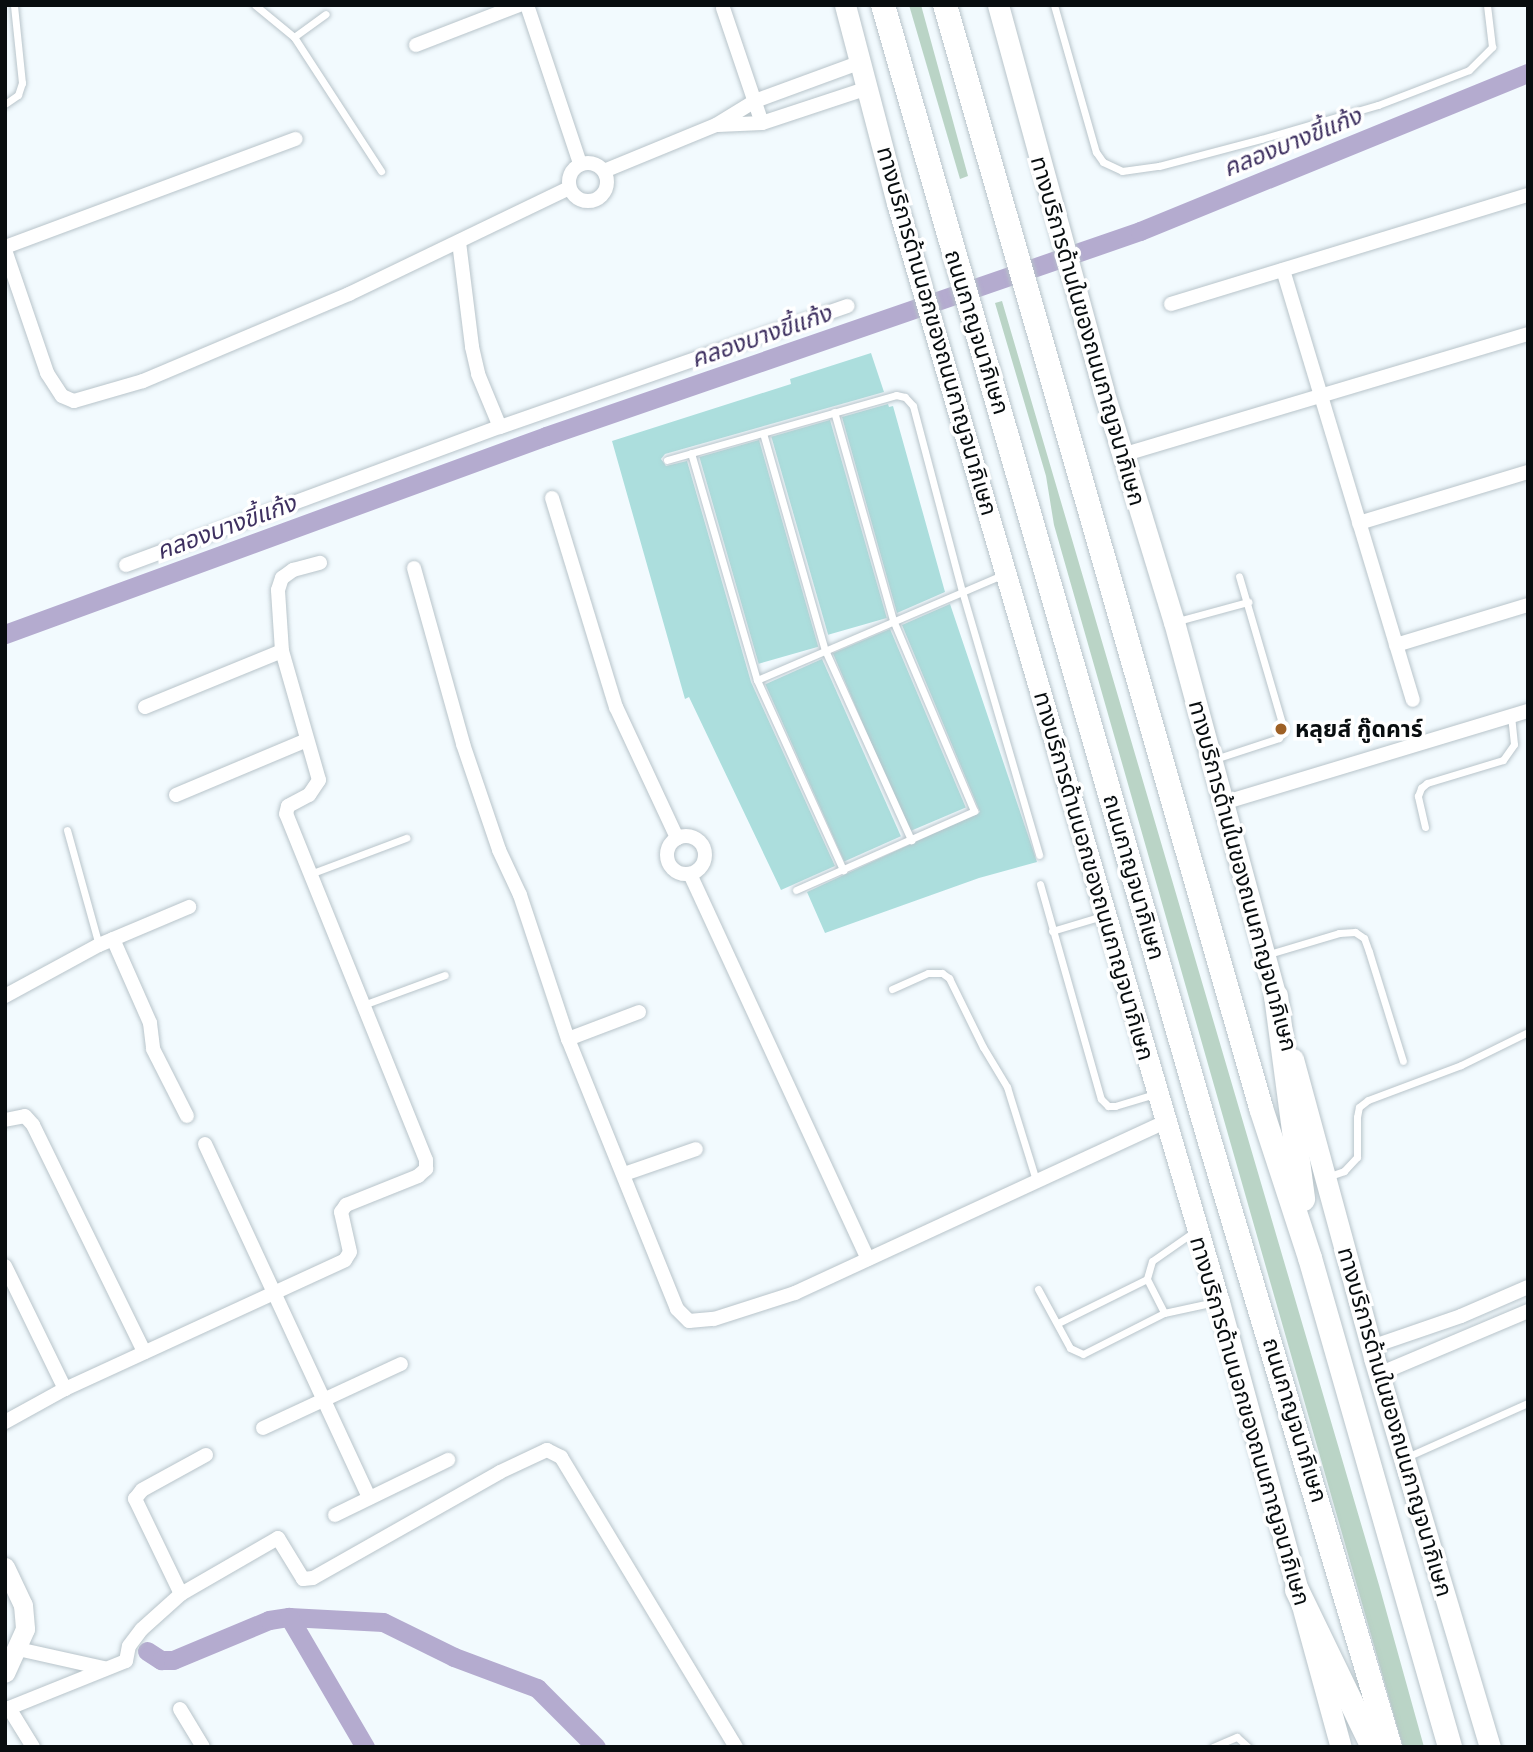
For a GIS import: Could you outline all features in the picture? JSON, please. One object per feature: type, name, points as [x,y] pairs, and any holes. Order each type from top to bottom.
[{"type":"highway","name":"ถนนกาญจนาภิเษก","points":[[883,5],[1207,1132],[1391,1747]]},
{"type":"highway","points":[[945,5],[1261,1108],[1310,1258],[1450,1747]]},
{"type":"highway","points":[[1276,996],[1310,1258]]},
{"type":"highway","points":[[1297,1590],[1373,1747]]},
{"type":"highway","points":[[1437,1696],[1462,1747]]},
{"type":"main road","name":"ทางบริการด้านนอกของถนนกาญจนาภิเษก","points":[[845,5],[897,203],[1008,573],[1104,915],[1219,1302],[1341,1747]]},
{"type":"main road","name":"ทางบริการด้านในของถนนกาญจนาภิเษก","points":[[998,5],[1103,390],[1174,622],[1371,1347],[1490,1747]]},
{"type":"street","points":[[416,45],[519,5]]},
{"type":"street","points":[[527,5],[580,163]]},
{"type":"street","points":[[723,8],[762,123]]},
{"type":"street","points":[[604,172],[716,125],[755,101],[861,62]]},
{"type":"street","points":[[716,125],[762,123],[868,88]]},
{"type":"street","points":[[296,139],[5,248],[47,373],[62,396],[74,401],[143,381],[349,294],[569,188]]},
{"type":"street","points":[[580,163],[594,163],[604,172],[607,186],[599,198],[592,201],[578,199],[569,188],[569,175],[580,163]]},
{"type":"street","points":[[1171,304],[1528,195]]},
{"type":"street","points":[[458,242],[478,374],[500,427]]},
{"type":"street","points":[[1283,270],[1413,699]]},
{"type":"street","points":[[126,565],[500,427],[848,306]]},
{"type":"street","points":[[1122,455],[1528,334]]},
{"type":"street","points":[[1359,523],[1528,472]]},
{"type":"street","points":[[552,498],[616,707],[677,838]]},
{"type":"street","points":[[5,1422],[65,1389],[345,1260],[350,1252],[341,1212],[346,1205],[418,1176],[426,1169],[426,1160],[286,814],[288,806],[309,795],[319,780],[282,651],[277,614],[282,578],[293,570],[320,563]]},
{"type":"street","points":[[414,568],[463,744],[499,850],[520,895],[568,1039],[677,1310],[689,1321],[714,1319],[795,1293],[1165,1122]]},
{"type":"street","points":[[1396,645],[1528,605]]},
{"type":"street","points":[[145,708],[282,651]]},
{"type":"street","points":[[1223,803],[1528,711]]},
{"type":"street","points":[[176,795],[307,740]]},
{"type":"street","points":[[693,837],[705,851],[700,868],[690,874],[678,873],[669,864],[667,851],[677,838],[693,837]]},
{"type":"street","points":[[690,874],[868,1258]]},
{"type":"street","points":[[5,996],[106,942],[188,907]]},
{"type":"street","points":[[106,942],[150,1023],[153,1049],[187,1116]]},
{"type":"street","points":[[568,1039],[639,1012]]},
{"type":"street","points":[[5,1120],[25,1116],[33,1125],[144,1352]]},
{"type":"street","points":[[205,1144],[369,1498]]},
{"type":"street","points":[[624,1174],[696,1149]]},
{"type":"street","points":[[5,1266],[65,1389]]},
{"type":"street","points":[[1371,1347],[1461,1316],[1528,1287]]},
{"type":"street","points":[[1379,1374],[1528,1311]]},
{"type":"street","points":[[263,1428],[401,1364]]},
{"type":"street","points":[[33,1747],[7,1708],[126,1661],[129,1646],[142,1629],[181,1594],[278,1538],[303,1578],[313,1578],[500,1472],[547,1450],[555,1452],[568,1468],[736,1747]]},
{"type":"street","points":[[181,1594],[135,1499],[142,1490],[206,1455]]},
{"type":"street","points":[[335,1515],[448,1460]]},
{"type":"street","points":[[5,1567],[23,1605],[25,1629],[5,1673]]},
{"type":"street","points":[[18,1649],[104,1668]]},
{"type":"street","points":[[180,1709],[203,1747]]},
{"type":"lane","points":[[5,104],[18,95],[22,83],[14,5]]},
{"type":"lane","points":[[255,5],[293,37],[381,171]]},
{"type":"lane","points":[[1054,5],[1096,152],[1103,162],[1122,170],[1159,166],[1261,139],[1378,105],[1469,70],[1492,47],[1487,5]]},
{"type":"lane","points":[[293,37],[326,15]]},
{"type":"lane","points":[[667,460],[897,395],[905,397],[913,406],[962,591],[1039,855]]},
{"type":"lane","points":[[796,890],[972,814],[974,807],[893,620],[834,412]]},
{"type":"lane","points":[[763,433],[825,650],[911,841]]},
{"type":"lane","points":[[691,453],[757,680],[843,870]]},
{"type":"lane","points":[[757,680],[1008,573]]},
{"type":"lane","points":[[1212,761],[1279,738],[1284,730],[1239,576]]},
{"type":"lane","points":[[1174,622],[1248,602]]},
{"type":"lane","points":[[1425,827],[1418,796],[1421,788],[1427,783],[1503,760],[1514,744],[1511,716]]},
{"type":"lane","points":[[67,830],[106,942]]},
{"type":"lane","points":[[310,874],[406,838]]},
{"type":"lane","points":[[1040,884],[1101,1099],[1108,1106],[1115,1106],[1156,1094]]},
{"type":"lane","points":[[1052,930],[1104,915]]},
{"type":"lane","points":[[1265,955],[1339,933],[1356,932],[1364,938],[1403,1061]]},
{"type":"lane","points":[[892,989],[928,973],[942,973],[949,978],[983,1047],[1002,1074],[1036,1180]]},
{"type":"lane","points":[[363,1005],[445,975]]},
{"type":"lane","points":[[1325,1177],[1344,1171],[1357,1157],[1357,1117],[1359,1107],[1368,1100],[1461,1065],[1528,1032]]},
{"type":"lane","points":[[1164,1313],[1147,1279],[1152,1261],[1197,1229]]},
{"type":"lane","points":[[1058,1323],[1147,1279]]},
{"type":"lane","points":[[1038,1289],[1070,1348],[1083,1354],[1164,1313],[1219,1302]]},
{"type":"lane","points":[[1403,1459],[1528,1403]]},
{"type":"lane","points":[[1213,1747],[1237,1737],[1248,1747]]},
{"type":"green space","points":[[909,5],[921,5],[968,176],[960,179]]},
{"type":"green space","points":[[1002,301],[1379,1585],[1424,1747],[1403,1747],[1054,525],[1046,476],[995,303]]},
{"type":"building","points":[[871,353],[884,392],[665,454],[661,459],[666,466],[687,461],[751,682],[835,866],[781,890],[689,697],[685,699],[612,441],[791,384],[790,379]]},
{"type":"building","points":[[888,404],[889,407],[893,406],[945,592],[897,613],[842,417]]},
{"type":"building","points":[[830,420],[887,618],[828,635],[771,437]]},
{"type":"building","points":[[759,440],[818,647],[759,664],[699,457]]},
{"type":"building","points":[[950,604],[1037,862],[979,878],[825,933],[807,892],[980,812],[902,625]]},
{"type":"building","points":[[890,629],[966,808],[909,832],[833,653]]},
{"type":"building","points":[[822,659],[901,836],[844,861],[765,684]]},
{"type":"waterway","name":"คลองบางขี้แก้ง","points":[[5,634],[546,436],[1140,231],[1528,73]]},
{"type":"waterway","points":[[289,1617],[383,1622],[454,1657],[537,1688],[596,1747]]},
{"type":"waterway","points":[[147,1651],[161,1660],[173,1660],[269,1620],[289,1617],[365,1747]]},
{"type":"place","name":"หลุยส์ กู๊ดคาร์","points":[[1281,729]]}]
